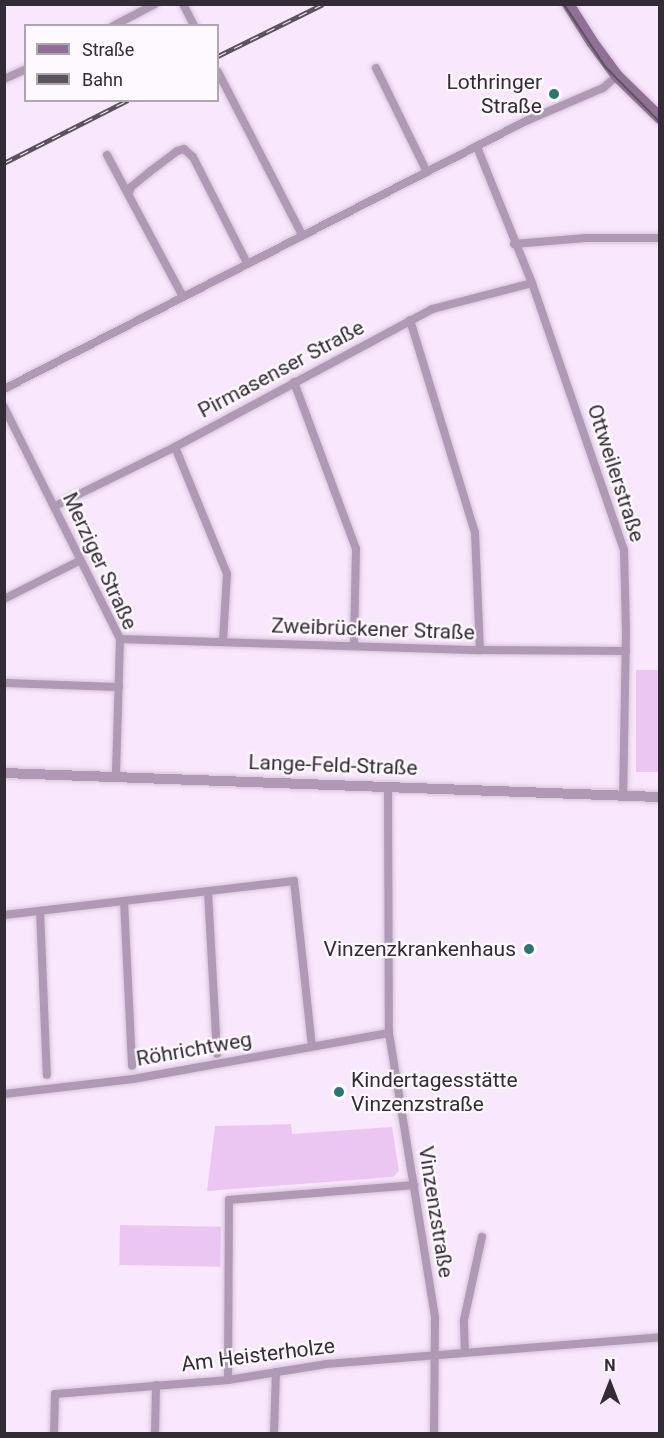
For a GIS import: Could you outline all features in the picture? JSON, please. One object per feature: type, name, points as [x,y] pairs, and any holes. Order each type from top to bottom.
[{"type":"main road","points":[[568,4],[617,76],[660,118]]},
{"type":"street","points":[[117,24],[155,4]]},
{"type":"street","points":[[183,4],[193,24]]},
{"type":"street","points":[[376,68],[427,172]]},
{"type":"street","points":[[4,79],[24,70]]},
{"type":"street","points":[[219,74],[302,235]]},
{"type":"street","points":[[4,389],[526,121],[603,88],[617,76]]},
{"type":"street","name":"Ottweilerstraße","points":[[477,147],[514,244],[532,283],[624,550],[626,651],[623,796]]},
{"type":"street","points":[[129,193],[131,187],[148,173],[177,151],[184,149],[194,157],[247,263]]},
{"type":"street","points":[[107,155],[183,297]]},
{"type":"street","points":[[514,244],[586,238],[658,238]]},
{"type":"street","name":"Pirmasenser Straße","points":[[55,506],[175,447],[432,309],[532,283]]},
{"type":"street","points":[[410,320],[475,532],[480,650]]},
{"type":"street","points":[[294,382],[356,549],[354,646]]},
{"type":"street","name":"Merziger Straße","points":[[4,406],[120,639],[116,776]]},
{"type":"street","points":[[175,447],[227,574],[223,642]]},
{"type":"street","points":[[4,599],[80,561]]},
{"type":"street","name":"Zweibrückener Straße","points":[[120,639],[480,650],[626,651]]},
{"type":"street","points":[[4,683],[119,687]]},
{"type":"street","name":"Lange-Feld-Straße","points":[[4,772],[660,797]]},
{"type":"street","name":"Vinzenzstraße","points":[[388,786],[389,1033],[435,1318],[434,1434]]},
{"type":"street","points":[[4,915],[294,881],[312,1046]]},
{"type":"street","points":[[208,892],[217,1054]]},
{"type":"street","points":[[124,901],[132,1066]]},
{"type":"street","points":[[40,911],[47,1075]]},
{"type":"street","name":"Röhrichtweg","points":[[4,1094],[134,1079],[389,1033]]},
{"type":"street","points":[[228,1380],[229,1200],[414,1185]]},
{"type":"street","points":[[465,1353],[464,1320],[482,1237]]},
{"type":"street","name":"Am Heisterholze","points":[[54,1434],[55,1394],[228,1380],[327,1364],[660,1337]]},
{"type":"street","points":[[274,1434],[276,1372]]},
{"type":"street","points":[[155,1434],[156,1385]]},
{"type":"shaded area","points":[[636,670],[659,670],[659,772],[636,772]]},
{"type":"shaded area","points":[[291,1124],[292,1134],[392,1127],[399,1171],[393,1177],[207,1191],[215,1126]]},
{"type":"shaded area","points":[[120,1225],[221,1227],[220,1267],[119,1265]]},
{"type":"tram line","points":[[564,4],[605,66],[660,122]]},
{"type":"railway","points":[[219,56],[323,4]]},
{"type":"railway","points":[[4,163],[124,102]]},
{"type":"place","name":"Lothringer Straße","points":[[554,94]]},
{"type":"place","name":"Vinzenzkrankenhaus","points":[[529,949]]},
{"type":"place","name":"Kindertagesstätte Vinzenzstraße","points":[[339,1092]]}]
